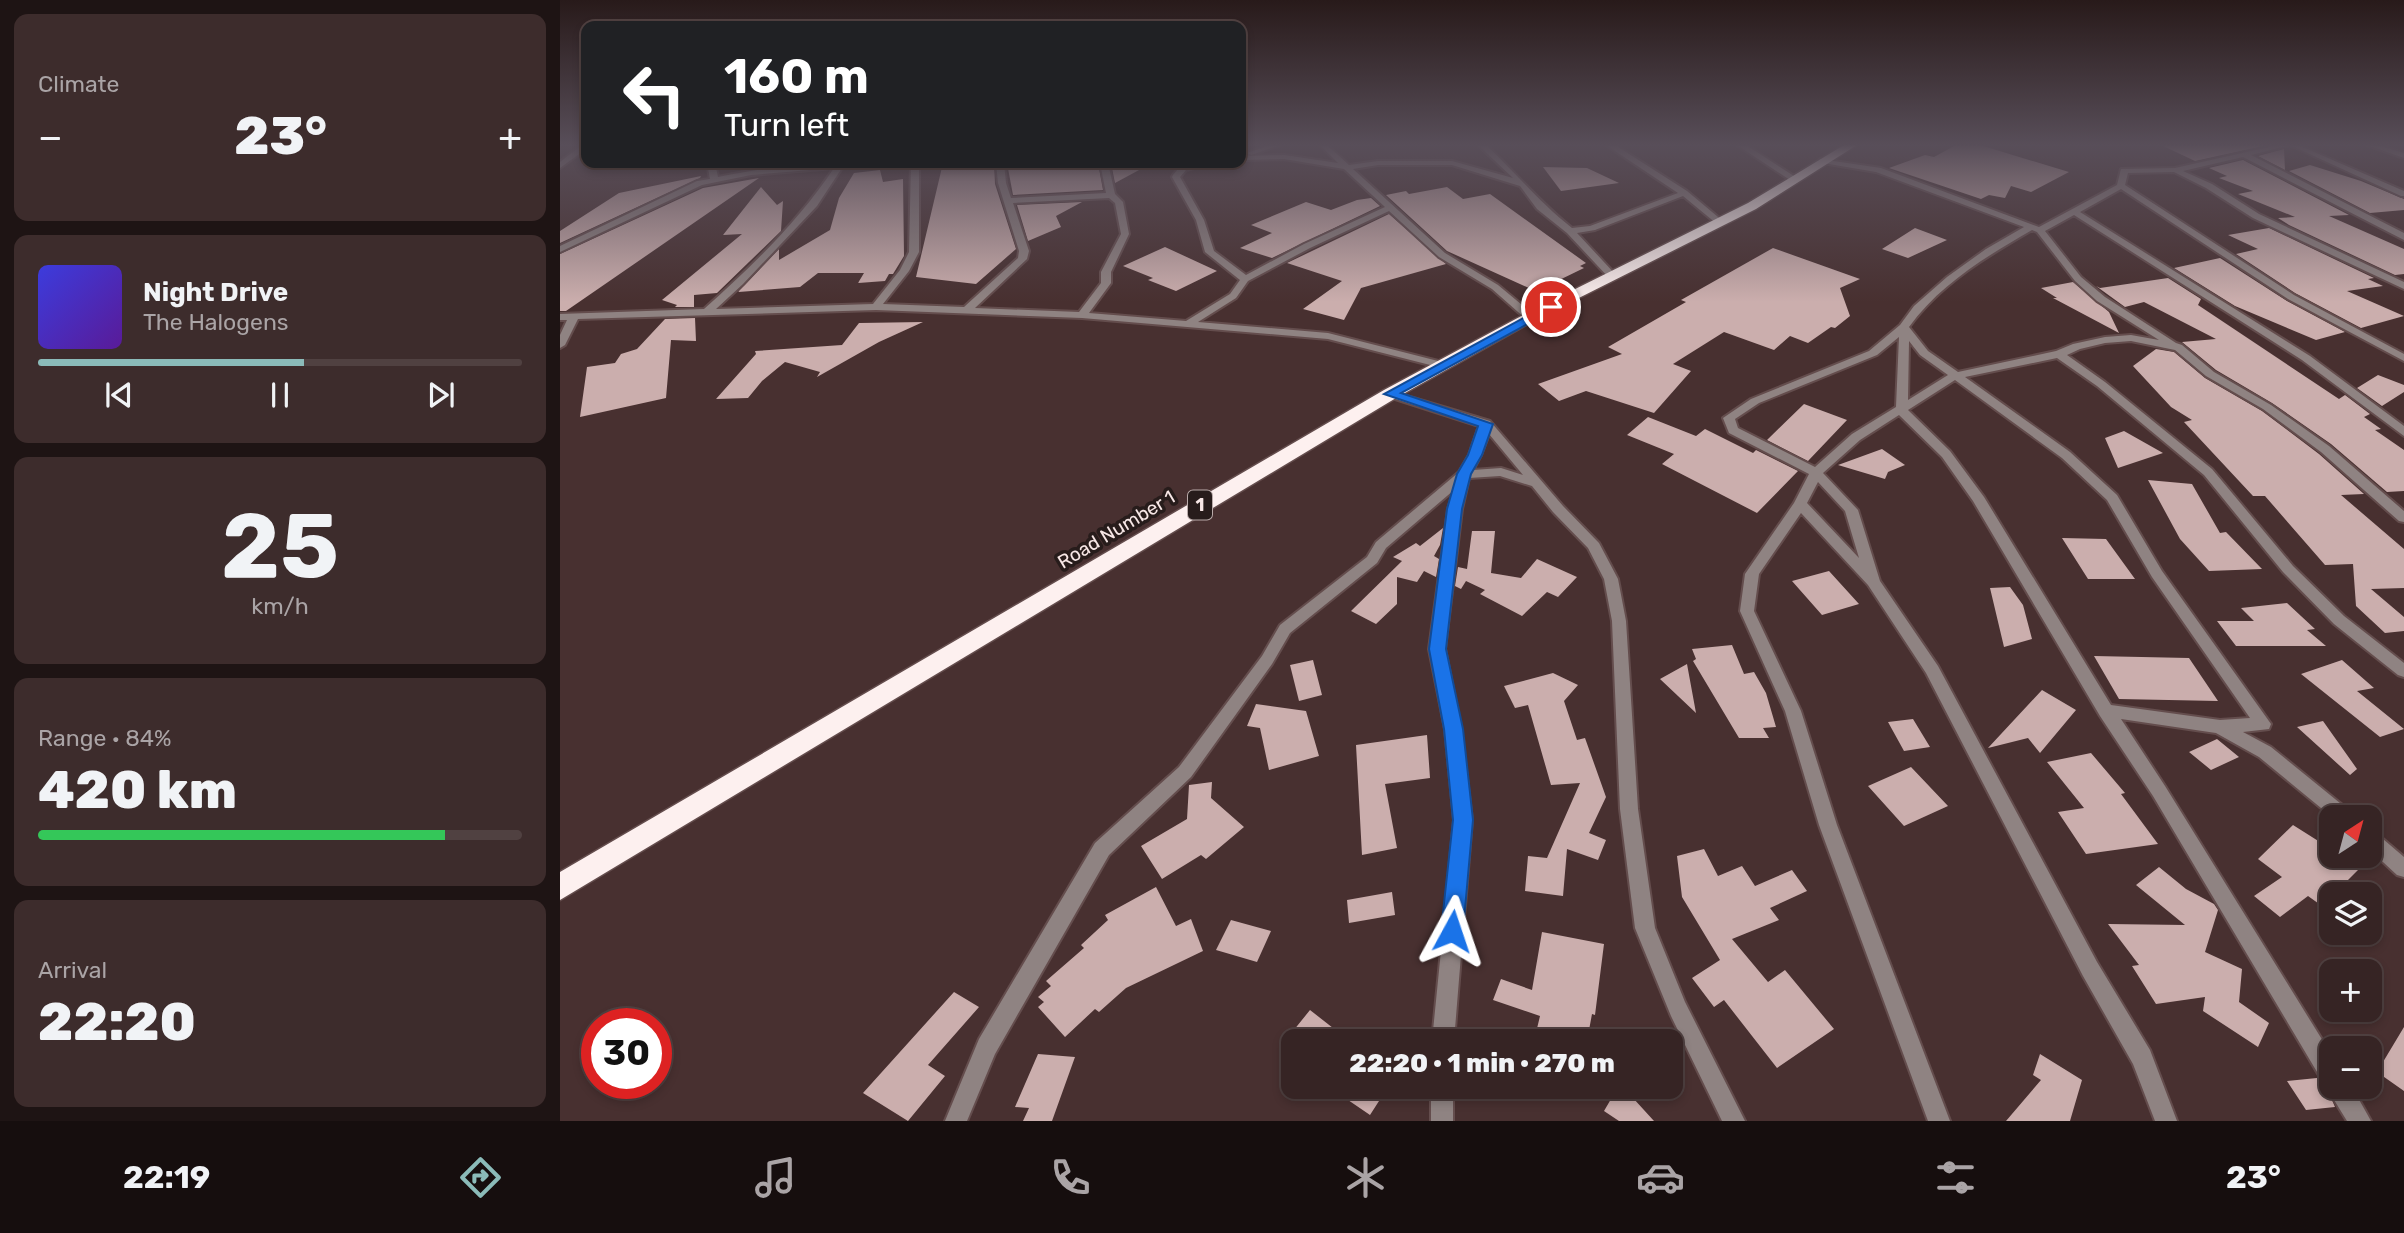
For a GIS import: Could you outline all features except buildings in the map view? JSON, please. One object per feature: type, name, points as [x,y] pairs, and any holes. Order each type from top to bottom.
[{"type":"highway","name":"Road Number 1","points":[[560,887],[1390,394],[1530,317],[1613,278],[1765,197]]},
{"type":"street","points":[[560,248],[664,197]]},
{"type":"street","points":[[707,312],[740,282],[818,197]]},
{"type":"street","points":[[876,307],[904,271],[914,252],[915,197]]},
{"type":"street","points":[[967,310],[1022,259],[1024,251],[1007,197]]},
{"type":"street","points":[[1008,201],[1071,197]]},
{"type":"street","points":[[1082,315],[1105,283],[1106,272],[1125,234],[1119,202],[1114,197]]},
{"type":"street","points":[[1187,197],[1200,220],[1210,252],[1245,279]]},
{"type":"street","points":[[1381,197],[1442,255],[1495,287],[1530,317]]},
{"type":"street","points":[[1533,197],[1613,278]]},
{"type":"street","points":[[1570,232],[1592,228],[1673,197]]},
{"type":"street","points":[[1689,197],[1720,222]]},
{"type":"street","points":[[1952,197],[2036,228],[2078,279],[2101,299],[2178,347],[2210,374],[2267,407],[2325,449],[2404,518]]},
{"type":"street","points":[[1873,582],[1850,510],[1816,473],[1733,430],[1729,418],[1755,401],[1873,353],[1904,327],[1918,308],[1950,279],[1989,251],[2099,197]]},
{"type":"street","points":[[2138,197],[2291,297],[2404,358]]},
{"type":"street","points":[[2227,197],[2256,216],[2404,286]]},
{"type":"street","points":[[2327,197],[2404,237]]},
{"type":"street","points":[[1187,323],[1233,296],[1245,279],[1307,246],[1391,207]]},
{"type":"street","points":[[2073,211],[2306,358],[2404,432]]},
{"type":"street","points":[[560,317],[876,307],[1082,315],[1328,337],[1442,365]]},
{"type":"street","points":[[560,345],[564,329],[574,317]]},
{"type":"street","points":[[1904,327],[1924,353],[2066,455],[2112,498],[2157,574],[2263,724],[2220,727],[2106,711]]},
{"type":"street","points":[[1904,327],[1902,411],[1946,454],[1979,499],[2106,711],[2159,791],[2319,1054]]},
{"type":"street","points":[[1939,1121],[1828,825],[1793,711],[1747,611],[1752,574],[1800,504],[1816,473],[1856,437],[1902,411],[1954,376],[2059,354],[2077,346],[2118,339],[2131,338],[2178,347]]},
{"type":"street","points":[[2059,354],[2101,384],[2208,472],[2288,569],[2339,620],[2404,671]]},
{"type":"street","points":[[1390,394],[1486,424],[1594,546],[1611,579],[1621,645],[1629,810],[1645,928],[1678,1009],[1734,1121]]},
{"type":"street","points":[[1444,1029],[1463,820],[1453,729],[1437,649],[1455,509],[1464,474],[1475,455],[1486,424]]},
{"type":"street","points":[[956,1121],[987,1047],[1102,849],[1185,772],[1267,660],[1285,629],[1372,560],[1381,545],[1464,474],[1501,471],[1537,483]]},
{"type":"street","points":[[1800,504],[1873,582],[1932,670],[2090,969],[2142,1058],[2162,1120]]},
{"type":"street","points":[[2220,727],[2265,752],[2330,805]]},
{"type":"street","points":[[2382,850],[2404,869]]},
{"type":"street","points":[[1442,1099],[1442,1121]]},
{"type":"street","points":[[2346,1099],[2360,1121]]},
{"type":"route","points":[[1452,931],[1463,820],[1453,729],[1437,649],[1455,509],[1464,474],[1475,455],[1486,424],[1390,394],[1551,307]]}]
